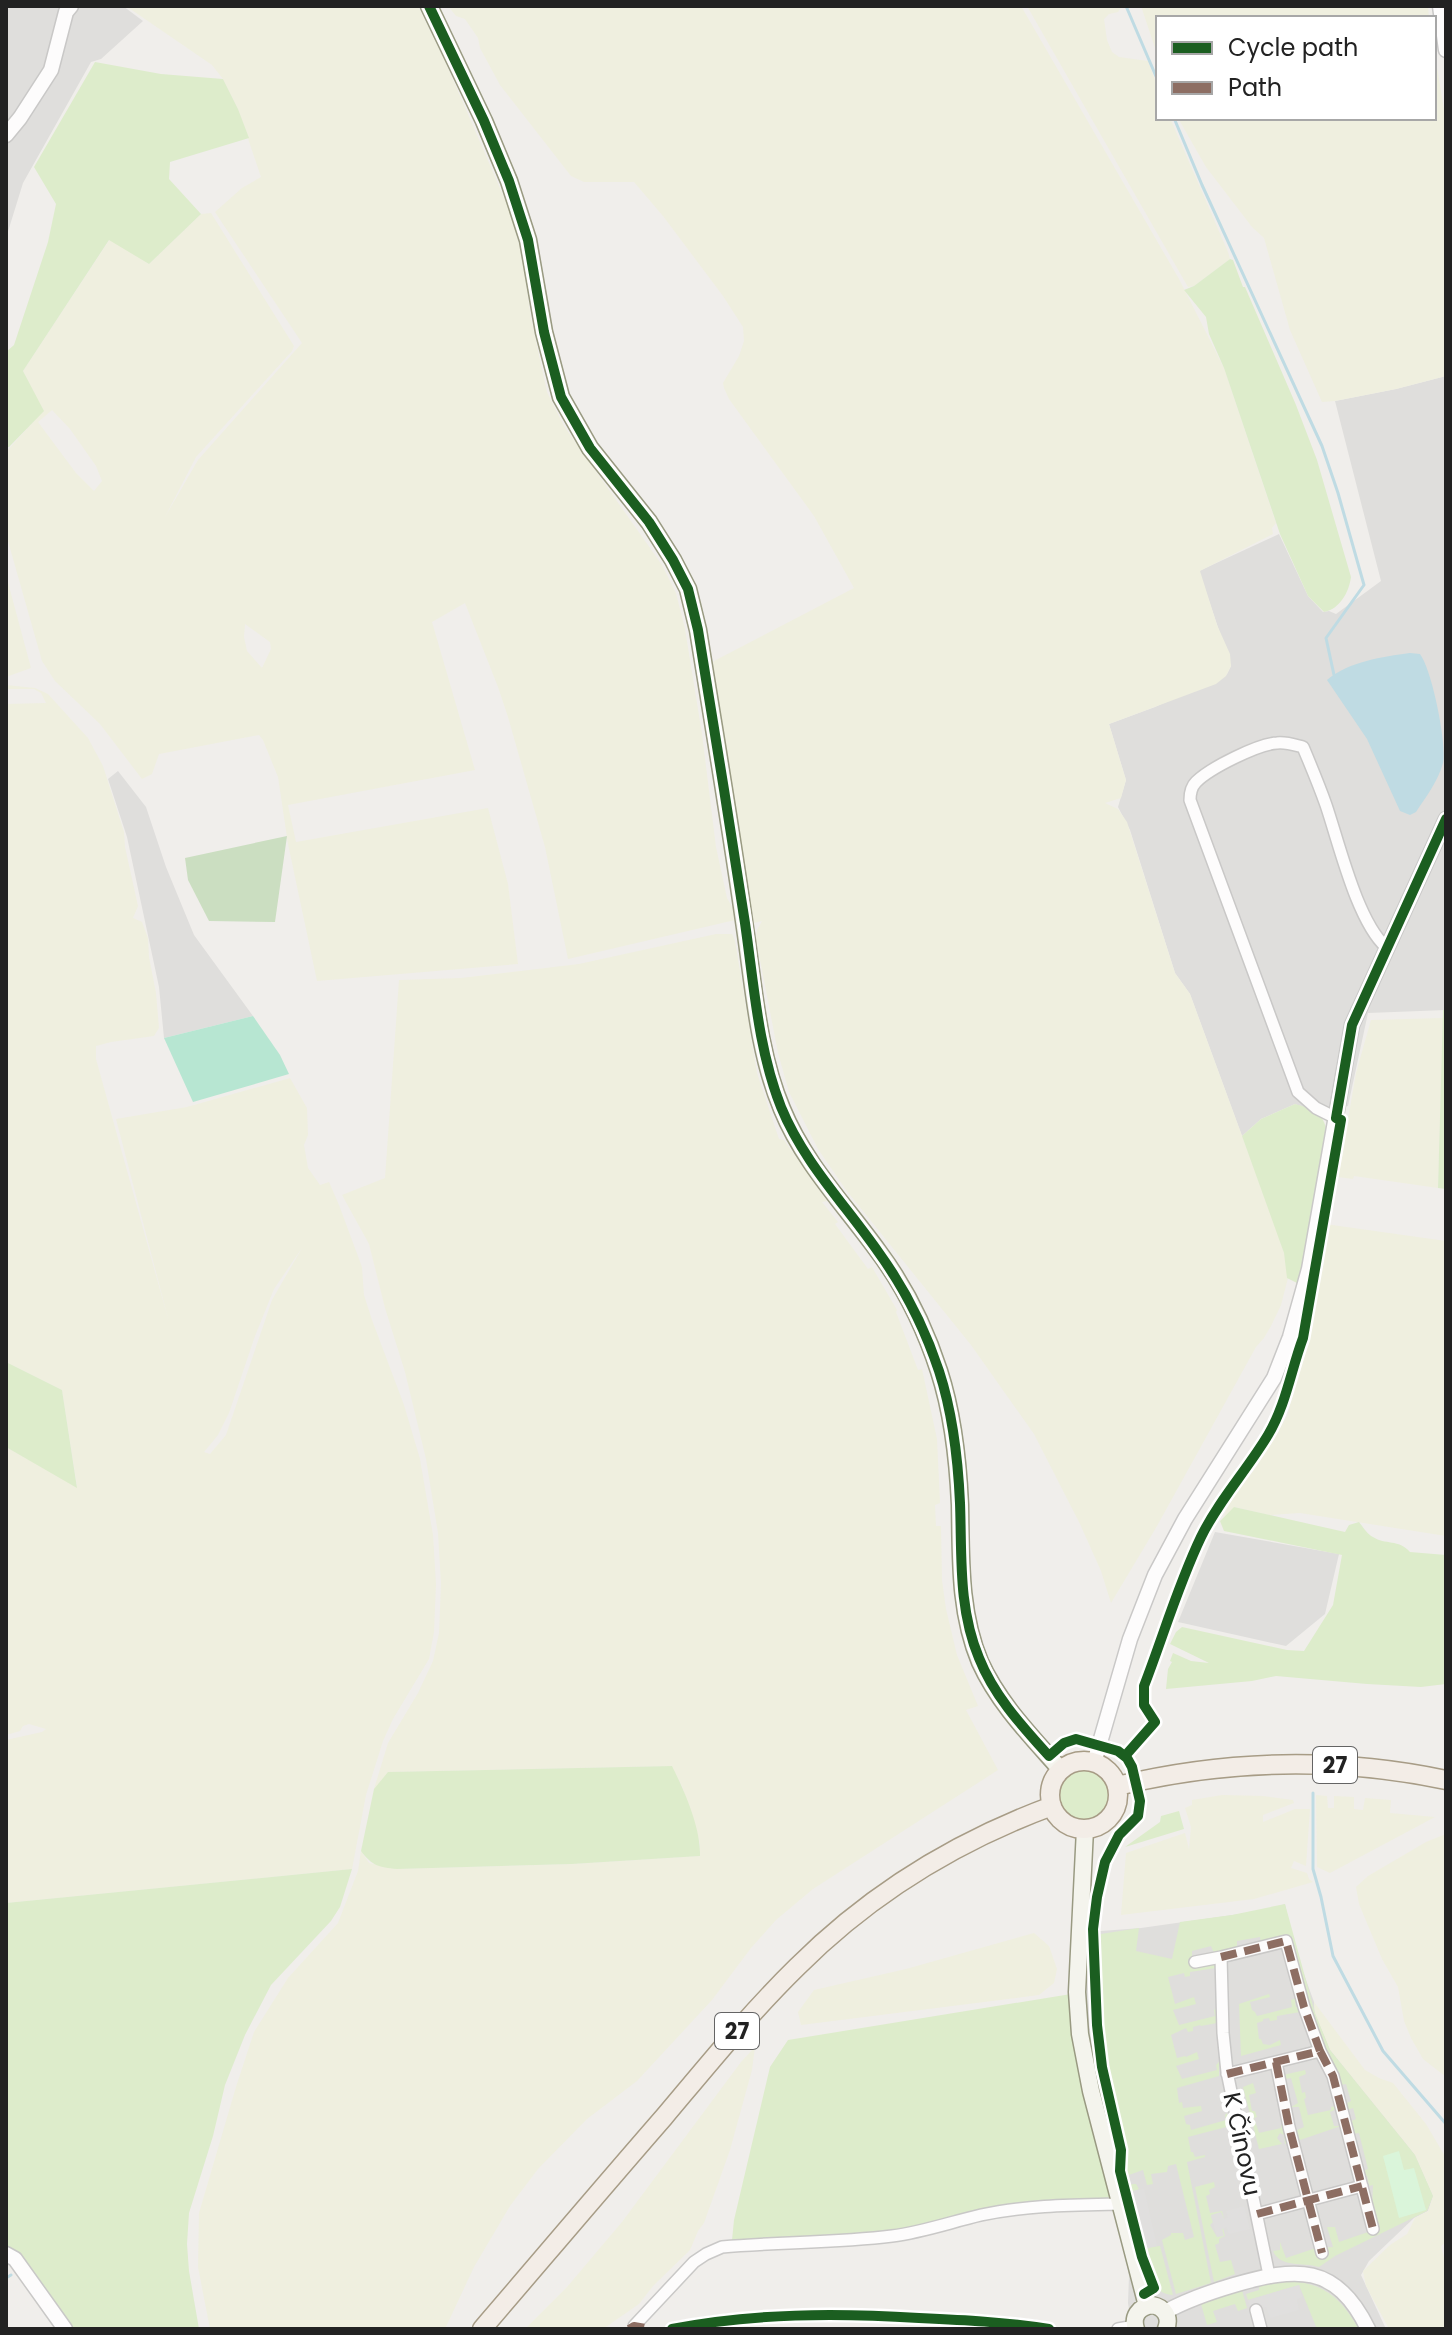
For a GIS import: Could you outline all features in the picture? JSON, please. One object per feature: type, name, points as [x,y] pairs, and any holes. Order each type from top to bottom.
[{"type":"main road","points":[[429,6],[509,181],[528,240],[544,332],[561,397],[590,448],[657,534],[688,589],[698,630],[753,987],[768,1067],[780,1105],[803,1151],[889,1266],[931,1348],[946,1397],[956,1451],[966,1618],[975,1648],[989,1680],[1007,1707],[1061,1770]]},
{"type":"main road","points":[[1075,1762],[1094,1763],[1109,1771],[1117,1786],[1118,1801],[1111,1817],[1099,1826],[1075,1828],[1057,1816],[1052,1806],[1052,1785],[1061,1770],[1075,1762]]},
{"type":"main road","name":"27","points":[[1117,1786],[1194,1771],[1288,1764],[1359,1767],[1446,1780]]},
{"type":"main road","name":"27","points":[[482,2329],[745,2022],[809,1955],[855,1916],[917,1872],[986,1834],[1052,1806]]},
{"type":"main road","points":[[1085,1829],[1077,1992],[1079,2024],[1084,2061],[1147,2306]]},
{"type":"main road","points":[[1130,2328],[1137,2314],[1147,2306],[1157,2306],[1165,2320]]},
{"type":"street","points":[[6,135],[51,70],[66,12],[71,6]]},
{"type":"street","points":[[1440,6],[1446,50]]},
{"type":"street","points":[[1336,1118],[1316,1108],[1298,1092],[1190,800],[1190,792],[1196,782],[1234,757],[1269,744],[1280,742],[1303,747],[1357,895],[1375,937],[1386,947]]},
{"type":"street","points":[[1094,1763],[1136,1622],[1155,1575],[1185,1519],[1274,1378],[1285,1351],[1309,1269],[1352,1025],[1446,819]]},
{"type":"street","points":[[1195,1962],[1286,1941],[1304,2007],[1333,2076],[1373,2229]]},
{"type":"street","name":"K Čínovu","points":[[1221,1957],[1227,2074],[1269,2275]]},
{"type":"street","name":"K Čínovu","points":[[1227,2074],[1320,2051]]},
{"type":"street","name":"K Čínovu","points":[[1276,2062],[1289,2127],[1322,2253]]},
{"type":"street","name":"K Čínovu","points":[[1257,2214],[1362,2186]]},
{"type":"street","points":[[634,2326],[694,2262],[722,2247],[890,2236],[923,2232],[1002,2212],[1068,2205],[1121,2204]]},
{"type":"street","points":[[6,2254],[15,2259],[65,2329]]},
{"type":"street","points":[[1165,2320],[1203,2294],[1269,2275],[1304,2273],[1321,2277],[1349,2299],[1368,2329]]},
{"type":"street","points":[[1256,2310],[1261,2329]]},
{"type":"street","points":[[672,2329],[726,2320],[844,2314],[1049,2329]]},
{"type":"street","points":[[882,2315],[885,2329]]},
{"type":"shaded area","points":[[7,6],[123,6],[143,21],[101,59],[91,62],[23,183],[6,238]]},
{"type":"shaded area","points":[[1446,376],[1446,1010],[1368,1013],[1348,1106],[1318,1113],[1295,1104],[1261,1119],[1242,1136],[1190,994],[1175,973],[1130,830],[1118,807],[1126,780],[1109,724],[1227,674],[1231,666],[1199,571],[1279,534],[1308,596],[1323,612],[1336,614],[1381,581],[1335,401]]},
{"type":"shaded area","points":[[118,771],[146,807],[194,935],[253,1016],[164,1038],[159,987],[127,837],[108,779]]},
{"type":"shaded area","points":[[1215,1532],[1339,1554],[1325,1614],[1286,1646],[1178,1622]]},
{"type":"shaded area","points":[[1285,1904],[1293,1944],[1314,2002],[1315,2014],[1415,2155],[1433,2196],[1428,2211],[1414,2218],[1369,2261],[1361,2275],[1386,2329],[1132,2329],[1128,2303],[1129,2276],[1116,2199],[1075,2046],[1078,1957],[1088,1932],[1141,1928],[1268,1910]]},
{"type":"shaded area","points":[[1144,2189],[1157,2246],[1145,2249],[1132,2191]]},
{"type":"shaded area","points":[[1244,2206],[1250,2229],[1229,2234],[1226,2227],[1222,2229],[1224,2236],[1217,2237],[1211,2215],[1221,2212],[1224,2219],[1228,2218],[1226,2211]]},
{"type":"shaded area","points":[[1299,2285],[1302,2297],[1297,2299],[1299,2310],[1270,2318],[1266,2307],[1251,2311],[1248,2300]]},
{"type":"green space","points":[[126,6],[418,6],[509,209],[522,255],[531,318],[547,392],[564,426],[662,565],[676,593],[702,734],[716,847],[735,920],[568,959],[545,847],[508,717],[465,603],[432,622],[475,770],[288,805],[296,842],[488,808],[508,884],[518,964],[317,981],[288,844],[278,777],[259,735],[159,754],[152,774],[142,779],[100,724],[55,681],[42,661],[6,534],[6,452],[43,411],[23,371],[110,239],[149,264],[201,214],[211,213],[294,346],[196,457],[165,517],[198,460],[302,343],[215,212],[242,188],[261,177],[238,109],[212,65]],"holes":[[[52,410],[70,429],[96,466],[102,481],[94,491],[76,473],[38,422]],[[245,624],[270,642],[271,649],[262,668],[247,651]]]},
{"type":"green space","points":[[448,6],[1021,6],[1179,279],[1224,368],[1276,523],[1272,528],[1273,534],[1200,571],[1230,654],[1231,666],[1226,676],[1216,684],[1109,724],[1126,780],[1121,798],[1105,803],[1118,809],[1127,822],[1175,973],[1190,994],[1277,1231],[1288,1278],[1281,1305],[1271,1326],[1256,1347],[1111,1603],[1080,1524],[1034,1434],[971,1345],[846,1190],[818,1149],[789,1092],[778,1053],[756,939],[762,921],[754,923],[712,664],[854,588],[814,516],[724,388],[723,383],[744,341],[743,327],[723,296],[634,182],[584,182],[571,176],[500,85],[480,48],[478,38],[465,19],[456,16]]},
{"type":"green space","points":[[1027,6],[1122,6],[1118,12],[1104,19],[1112,52],[1119,57],[1148,61],[1156,83],[1156,120],[1171,120],[1230,259],[1194,286],[1188,287]]},
{"type":"green space","points":[[1141,6],[1428,6],[1429,16],[1156,16],[1156,51]]},
{"type":"green space","points":[[1436,61],[1446,122],[1446,376],[1396,389],[1322,402],[1290,330],[1264,238],[1206,167],[1179,120],[1436,120]]},
{"type":"green space","points":[[95,62],[161,74],[223,79],[249,138],[170,162],[169,179],[201,214],[149,264],[109,240],[23,371],[44,411],[6,447],[6,352],[14,345],[48,242],[56,204],[34,167]]},
{"type":"green space","points":[[1230,259],[1245,287],[1317,460],[1351,577],[1343,599],[1324,612],[1308,596],[1280,534],[1224,368],[1209,334],[1206,317],[1184,290]]},
{"type":"green space","points":[[6,575],[31,668],[6,677]]},
{"type":"green space","points":[[6,685],[35,688],[48,694],[88,738],[103,766],[124,832],[138,906],[133,918],[142,922],[148,938],[159,1028],[154,1036],[96,1046],[96,1059],[169,1322],[116,1119],[187,1107],[290,1078],[307,1108],[308,1135],[304,1145],[308,1168],[320,1185],[329,1182],[339,1205],[362,1267],[364,1295],[420,1459],[433,1535],[436,1584],[434,1632],[429,1659],[383,1741],[366,1795],[352,1869],[6,1903],[6,1740],[46,1729],[29,1724],[20,1731],[6,1735],[6,1447],[77,1486],[62,1390],[6,1362],[6,704],[46,703],[41,693],[34,689],[6,689]],"holes":[[[302,1248],[272,1300],[226,1435],[210,1454],[204,1452],[218,1435],[229,1413],[274,1289]]]},
{"type":"green space","points":[[287,836],[275,922],[209,921],[188,880],[185,858]]},
{"type":"green space","points":[[716,934],[732,934],[735,941],[757,1073],[779,1139],[784,1140],[827,1201],[822,1202],[838,1222],[835,1224],[868,1269],[872,1267],[897,1310],[918,1370],[922,1369],[937,1439],[940,1503],[935,1505],[936,1526],[941,1526],[946,1609],[957,1655],[978,1706],[966,1710],[998,1770],[813,1889],[776,1920],[712,2000],[637,2081],[587,2119],[538,2169],[510,2206],[474,2267],[445,2329],[210,2329],[198,2267],[199,2213],[236,2087],[254,2032],[288,1978],[338,1923],[358,1871],[361,1851],[369,1863],[397,1869],[572,1864],[700,1856],[700,1843],[682,1786],[671,1766],[389,1772],[374,1789],[388,1743],[433,1661],[439,1633],[441,1584],[438,1533],[426,1459],[405,1372],[369,1244],[342,1195],[385,1178],[399,980],[461,978],[579,964]]},
{"type":"green space","points":[[1443,1010],[1446,1010],[1446,1189],[1438,1188]]},
{"type":"green space","points":[[253,1016],[289,1074],[193,1102],[164,1038]]},
{"type":"green space","points":[[1443,1018],[1438,1188],[1354,1176],[1353,1179],[1338,1177],[1356,1073],[1371,1020]]},
{"type":"green space","points":[[1295,1104],[1318,1114],[1326,1128],[1299,1284],[1287,1278],[1284,1253],[1242,1136],[1261,1119]]},
{"type":"green space","points":[[1325,1224],[1446,1241],[1446,1536],[1300,1513],[1269,1515],[1235,1507],[1223,1517],[1287,1416],[1299,1373]]},
{"type":"green space","points":[[6,1362],[62,1390],[77,1488],[6,1447]]},
{"type":"green space","points":[[1234,1507],[1345,1532],[1349,1525],[1359,1522],[1373,1537],[1401,1545],[1410,1552],[1446,1555],[1446,1684],[1421,1687],[1276,1676],[1166,1689],[1173,1653],[1191,1661],[1209,1663],[1170,1644],[1182,1627],[1304,1651],[1333,1605],[1342,1555],[1224,1531],[1220,1521]]},
{"type":"green space","points":[[672,1766],[695,1822],[700,1856],[572,1864],[397,1869],[376,1865],[361,1851],[374,1789],[388,1772]]},
{"type":"green space","points":[[1084,1769],[1102,1777],[1110,1795],[1102,1813],[1084,1821],[1066,1813],[1058,1795],[1066,1777]]},
{"type":"green space","points":[[1222,1795],[1293,1800],[1294,1803],[1263,1815],[1263,1822],[1295,1809],[1310,1809],[1306,1866],[1294,1861],[1291,1868],[1307,1873],[1313,1882],[1254,1899],[1121,1915],[1126,1853],[1185,1833],[1189,1849],[1191,1827],[1185,1808],[1192,1805],[1192,1800]]},
{"type":"green space","points":[[1316,1795],[1327,1796],[1328,1808],[1334,1808],[1334,1796],[1354,1797],[1354,1809],[1363,1810],[1365,1798],[1391,1800],[1390,1813],[1435,1817],[1330,1873],[1317,1867]]},
{"type":"green space","points":[[1179,1811],[1184,1829],[1125,1847],[1160,1822],[1161,1816]]},
{"type":"green space","points":[[1446,1834],[1446,2077],[1423,2059],[1411,2038],[1404,2021],[1398,1987],[1382,1959],[1359,1904],[1356,1887],[1368,1876],[1426,1842]]},
{"type":"green space","points":[[352,1869],[340,1907],[331,1921],[271,1985],[245,2035],[225,2085],[189,2213],[189,2271],[199,2329],[71,2329],[6,2250],[6,1903]]},
{"type":"green space","points":[[1285,1904],[1315,2013],[1330,2050],[1415,2155],[1433,2196],[1427,2211],[1335,2256],[1319,2267],[1286,2262],[1276,2256],[1273,2251],[1280,2250],[1280,2242],[1286,2258],[1316,2248],[1333,2247],[1327,2227],[1335,2227],[1339,2242],[1371,2231],[1373,2185],[1369,2186],[1367,2176],[1364,2177],[1363,2171],[1368,2169],[1359,2133],[1353,2134],[1349,2122],[1356,2119],[1353,2108],[1347,2110],[1345,2104],[1351,2101],[1346,2084],[1341,2085],[1316,2030],[1290,1938],[1261,1943],[1260,1937],[1237,1941],[1237,1948],[1214,1953],[1211,1946],[1192,1951],[1192,1958],[1215,1963],[1216,1968],[1190,1972],[1190,1976],[1185,1977],[1184,1973],[1168,1977],[1175,2004],[1194,1997],[1196,2004],[1173,2010],[1179,2025],[1215,2016],[1214,2010],[1217,2008],[1217,2023],[1193,2027],[1193,2031],[1188,2032],[1186,2028],[1171,2035],[1177,2058],[1197,2052],[1199,2059],[1176,2066],[1182,2079],[1217,2070],[1219,2062],[1219,2076],[1177,2088],[1179,2103],[1182,2102],[1183,2108],[1201,2106],[1202,2111],[1184,2116],[1191,2130],[1226,2120],[1227,2113],[1230,2126],[1188,2137],[1195,2157],[1205,2155],[1187,2162],[1211,2283],[1176,2294],[1162,2240],[1171,2233],[1183,2233],[1185,2240],[1194,2237],[1176,2164],[1168,2166],[1167,2172],[1151,2174],[1153,2184],[1147,2185],[1143,2170],[1123,2177],[1127,2152],[1113,2094],[1102,2019],[1101,1934],[1139,1928],[1136,1951],[1172,1959],[1180,1922]]},
{"type":"green space","points":[[1034,1933],[1049,1946],[1057,1969],[1054,1983],[1039,1995],[801,2025],[798,2012],[814,1990],[906,1969]]},
{"type":"green space","points":[[1071,1994],[1116,2199],[849,2236],[732,2240],[770,2067],[788,2040]]},
{"type":"green space","points":[[1269,1994],[1270,1997],[1250,2002],[1257,2016],[1292,2007],[1291,2000],[1296,1998],[1296,2007],[1299,2006],[1300,2012],[1257,2023],[1259,2039],[1263,2044],[1270,2045],[1280,2040],[1281,2045],[1241,2056],[1239,2004]]},
{"type":"green space","points":[[1314,2002],[1365,2070],[1393,2083],[1426,2124],[1446,2158],[1446,2242],[1441,2246],[1446,2266],[1446,2329],[1389,2329],[1366,2286],[1363,2271],[1390,2245],[1407,2234],[1415,2218],[1428,2211],[1433,2196],[1415,2155],[1330,2050],[1315,2014]]},
{"type":"green space","points":[[755,2047],[752,2070],[730,2150],[704,2223],[690,2250],[639,2304],[603,2329],[525,2329],[567,2287],[622,2222]]},
{"type":"green space","points":[[1305,2070],[1306,2074],[1299,2077],[1308,2115],[1331,2110],[1335,2106],[1337,2109],[1330,2112],[1334,2126],[1341,2126],[1297,2141],[1295,2131],[1304,2127],[1299,2107],[1291,2107],[1298,2103],[1291,2078],[1285,2079],[1283,2075]]},
{"type":"green space","points":[[1253,2083],[1256,2093],[1249,2095],[1259,2133],[1286,2124],[1291,2142],[1285,2144],[1284,2135],[1280,2133],[1277,2138],[1282,2144],[1259,2149],[1243,2087]]},
{"type":"green space","points":[[1399,2151],[1404,2170],[1414,2168],[1426,2210],[1399,2218],[1383,2156]]},
{"type":"green space","points":[[1214,2182],[1215,2187],[1206,2196],[1210,2213],[1222,2211],[1224,2219],[1211,2216],[1213,2222],[1210,2225],[1217,2237],[1223,2228],[1225,2236],[1215,2245],[1220,2262],[1231,2260],[1235,2274],[1214,2282],[1195,2187]]},
{"type":"green space","points":[[1136,2184],[1139,2189],[1132,2192],[1145,2248],[1160,2246],[1173,2295],[1158,2289],[1153,2282],[1139,2239],[1134,2240],[1122,2190],[1125,2186]]},
{"type":"green space","points":[[1286,2281],[1321,2288],[1338,2300],[1359,2329],[1317,2329],[1299,2285],[1248,2300],[1246,2294],[1259,2290],[1259,2285]]},
{"type":"green space","points":[[1242,2290],[1247,2308],[1238,2311],[1235,2304],[1213,2311],[1217,2322],[1207,2325],[1201,2304]]},
{"type":"water","points":[[1410,653],[1420,654],[1425,662],[1441,724],[1444,754],[1435,782],[1416,812],[1410,815],[1400,811],[1367,739],[1327,680],[1356,664]]},
{"type":"waterway","points":[[1126,6],[1156,76]]},
{"type":"waterway","points":[[1175,120],[1322,446],[1338,493],[1364,585],[1326,638],[1334,675]]},
{"type":"waterway","points":[[1313,1793],[1313,1869],[1333,1956],[1383,2051],[1446,2124]]},
{"type":"waterway","points":[[6,2278],[11,2275]]},
{"type":"marked path","points":[[1221,1957],[1286,1941],[1320,2051]]},
{"type":"marked path","points":[[1227,2074],[1320,2051],[1333,2076],[1373,2229]]},
{"type":"marked path","points":[[1276,2062],[1289,2127],[1322,2253]]},
{"type":"marked path","points":[[1257,2214],[1362,2186]]},
{"type":"marked path","points":[[629,2329],[634,2326],[651,2329]]},
{"type":"cycle path","points":[[429,6],[509,181],[528,240],[544,332],[561,397],[590,448],[649,522],[688,589],[698,630],[758,1016],[773,1085],[801,1147],[897,1281],[914,1310],[933,1355],[944,1387],[954,1436],[964,1601],[979,1658],[1001,1698],[1049,1756],[1064,1743],[1076,1739],[1118,1751],[1132,1767],[1140,1801],[1138,1816],[1119,1835],[1105,1862],[1093,1929],[1102,2067],[1121,2150],[1120,2171],[1142,2257],[1154,2288],[1144,2294]]},
{"type":"cycle path","points":[[1125,1756],[1155,1722],[1144,1705],[1144,1686],[1201,1537],[1268,1435],[1284,1400],[1303,1338],[1341,1120],[1336,1118],[1352,1025],[1446,819]]},
{"type":"cycle path","points":[[672,2329],[764,2317],[826,2315],[968,2321],[1049,2329]]}]
